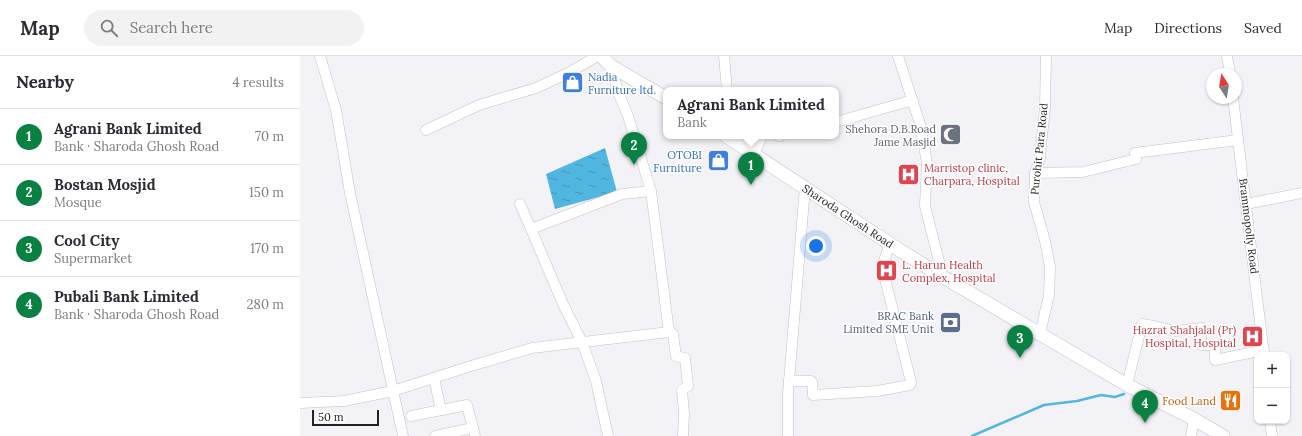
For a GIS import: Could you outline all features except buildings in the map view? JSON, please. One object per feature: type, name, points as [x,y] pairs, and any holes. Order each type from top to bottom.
[{"type":"main road","points":[[599,56],[611,66],[663,96]]},
{"type":"main road","name":"Sharoda Ghosh Road","points":[[731,139],[943,277],[1127,385],[1194,419],[1223,436]]},
{"type":"street","points":[[320,56],[336,110],[350,192],[403,436]]},
{"type":"street","points":[[426,130],[479,106],[536,88],[599,56]]},
{"type":"street","points":[[724,56],[727,87]]},
{"type":"street","points":[[898,56],[920,124],[927,163],[925,206],[943,277]]},
{"type":"street","name":"Purohit Para Road","points":[[1040,334],[1049,295],[1050,267],[1045,241],[1034,202],[1035,172],[1040,158],[1045,107],[1046,56]]},
{"type":"street","points":[[1227,56],[1229,68]]},
{"type":"street","points":[[611,66],[618,92],[628,116],[651,191],[669,332],[673,334],[676,356],[685,358],[688,386],[682,390],[684,413],[683,436]]},
{"type":"street","points":[[839,121],[913,100]]},
{"type":"street","name":"Brammopolly Road","points":[[1234,104],[1264,352]]},
{"type":"street","points":[[754,154],[761,139]]},
{"type":"street","points":[[1035,172],[1084,172],[1136,160],[1135,153],[1238,140]]},
{"type":"street","points":[[788,436],[789,381],[805,187]]},
{"type":"street","points":[[531,229],[622,194],[651,191]]},
{"type":"street","points":[[1246,204],[1302,193]]},
{"type":"street","points":[[520,204],[563,304],[582,342],[596,381],[608,436]]},
{"type":"street","points":[[789,381],[811,381],[813,395],[877,391],[910,386],[911,382],[882,267],[890,243]]},
{"type":"street","points":[[1127,385],[1142,324],[1175,332],[1202,328],[1201,345],[1215,346],[1215,360],[1254,354]]},
{"type":"street","points":[[300,403],[344,401],[393,391],[532,348],[669,332]]},
{"type":"street","points":[[434,378],[441,410]]},
{"type":"street","points":[[412,416],[467,405],[474,432],[435,436]]},
{"type":"street","points":[[1191,436],[1194,419]]},
{"type":"street","points":[[1270,424],[1272,436]]},
{"type":"water","points":[[605,148],[617,192],[555,209],[546,174]]},
{"type":"waterway","points":[[972,436],[1044,405],[1077,401],[1101,395],[1115,397],[1124,394]]},
{"type":"place","name":"Nadia Furniture ltd.","points":[[572,83]]},
{"type":"place","name":"Shehora D.B.Road Jame Masjid","points":[[951,135]]},
{"type":"place","name":"OTOBI Furniture","points":[[718,161]]},
{"type":"place","name":"Bostan Mosjid","points":[[634,165]]},
{"type":"place","name":"Marristop clinic, Charpara, Hospital","points":[[909,174]]},
{"type":"place","name":"Agrani Bank Limited","points":[[751,185]]},
{"type":"place","name":"L. Harun Health Complex, Hospital","points":[[887,271]]},
{"type":"place","name":"BRAC Bank Limited SME Unit","points":[[950,322]]},
{"type":"place","name":"Hazrat Shahjalal (Pr) Hospital, Hospital","points":[[1252,336]]},
{"type":"place","name":"Cool City","points":[[1020,358]]},
{"type":"place","name":"Food Land","points":[[1231,401]]},
{"type":"place","name":"Pubali Bank Limited","points":[[1145,423]]}]
